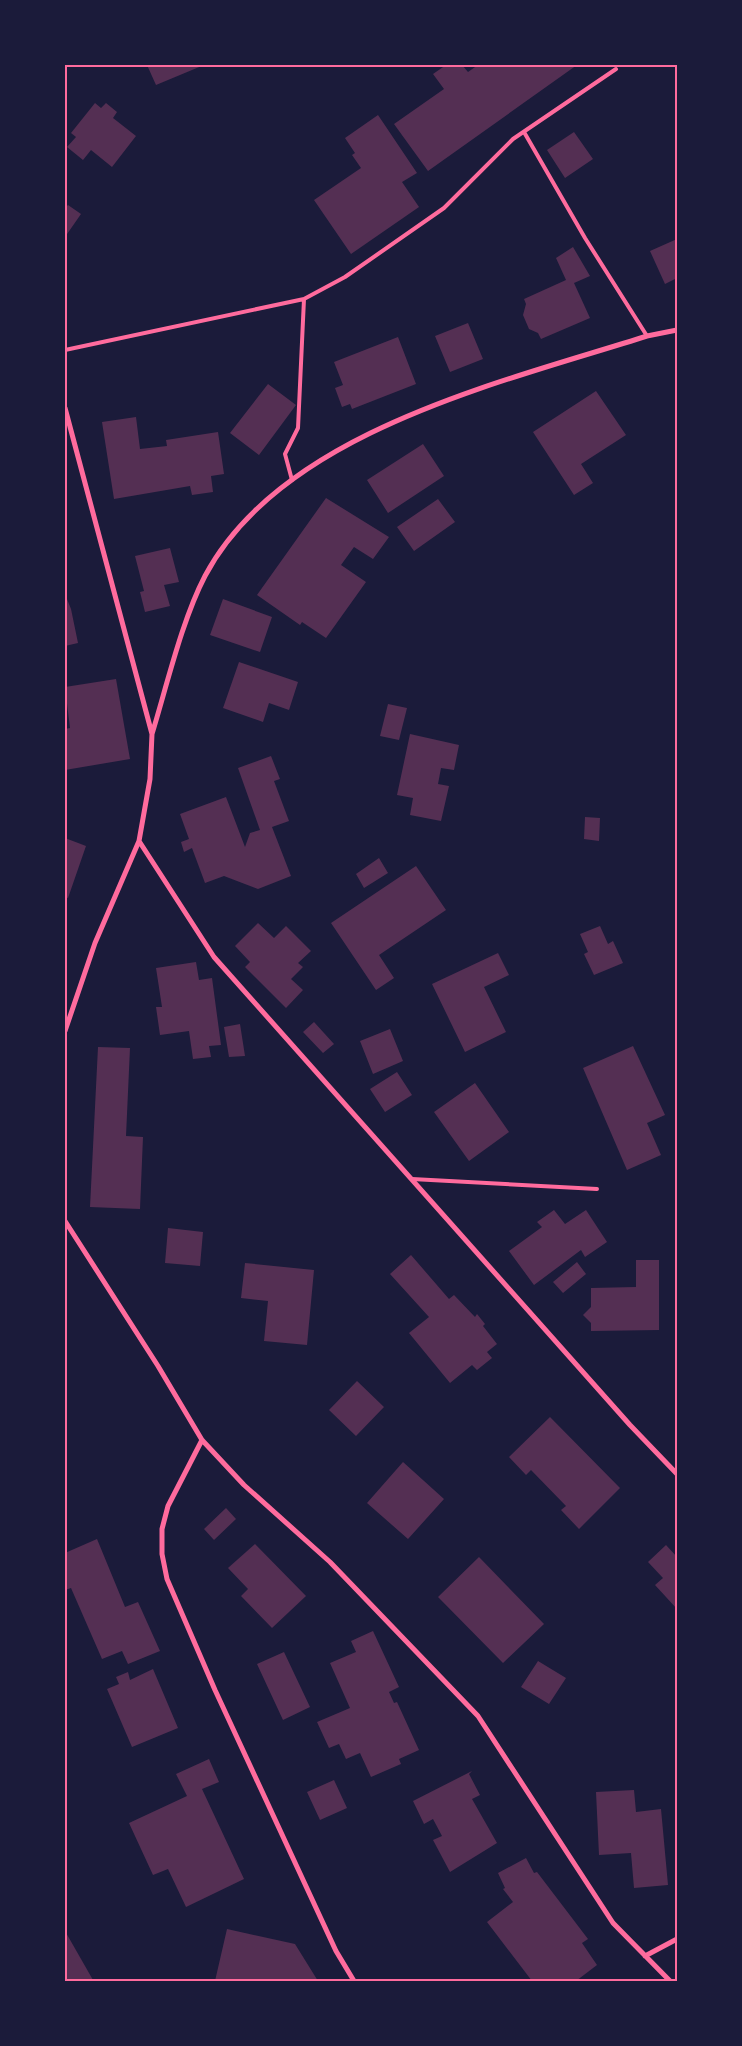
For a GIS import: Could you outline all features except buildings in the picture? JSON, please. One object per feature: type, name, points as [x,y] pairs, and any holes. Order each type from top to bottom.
[{"type":"street","points":[[65,1031],[95,943],[139,841],[150,779],[152,734],[184,630],[205,576],[234,533],[279,488],[332,454],[393,424],[458,396],[647,336],[677,330]]},
{"type":"street","points":[[65,408],[152,734]]},
{"type":"street","points":[[139,841],[214,957],[623,1417],[677,1474]]},
{"type":"street","points":[[65,1220],[202,1440],[244,1485],[330,1562],[478,1716],[613,1923],[670,1981]]},
{"type":"street","points":[[202,1440],[166,1514],[162,1528],[162,1554],[167,1579],[223,1708],[336,1951],[354,1981]]},
{"type":"street","points":[[645,1956],[677,1939]]},
{"type":"lane","points":[[65,350],[304,299],[345,277],[444,208],[513,140],[616,69]]},
{"type":"lane","points":[[524,132],[585,238],[647,336]]},
{"type":"lane","points":[[292,480],[285,454],[298,428],[304,299]]},
{"type":"lane","points":[[412,1179],[597,1189]]}]
